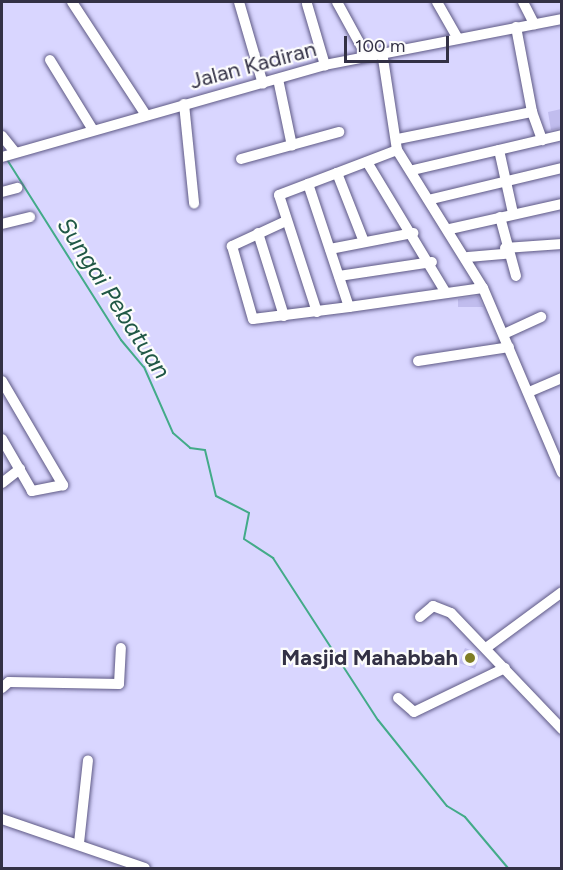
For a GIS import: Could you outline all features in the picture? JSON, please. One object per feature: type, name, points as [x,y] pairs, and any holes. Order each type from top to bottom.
[{"type":"street","points":[[72,2],[146,115]]},
{"type":"street","points":[[238,2],[263,84]]},
{"type":"street","points":[[337,2],[366,55]]},
{"type":"street","points":[[437,2],[457,37]]},
{"type":"street","points":[[523,2],[534,24]]},
{"type":"street","points":[[307,4],[325,66]]},
{"type":"street","name":"Jalan Kadiran","points":[[2,157],[366,55],[561,19]]},
{"type":"street","points":[[516,27],[532,112],[542,140]]},
{"type":"street","points":[[382,52],[398,145],[468,257],[510,347],[561,473]]},
{"type":"street","points":[[50,60],[93,130]]},
{"type":"street","points":[[278,79],[292,146]]},
{"type":"street","points":[[184,105],[194,203]]},
{"type":"street","points":[[317,312],[279,195],[367,162],[398,145],[532,112]]},
{"type":"street","points":[[242,159],[339,132]]},
{"type":"street","points":[[413,170],[561,135]]},
{"type":"street","points":[[2,136],[15,152]]},
{"type":"street","points":[[499,150],[513,213]]},
{"type":"street","points":[[367,162],[432,262],[446,292]]},
{"type":"street","points":[[432,199],[561,168]]},
{"type":"street","points":[[337,173],[364,242]]},
{"type":"street","points":[[308,184],[349,307]]},
{"type":"street","points":[[2,192],[17,188]]},
{"type":"street","points":[[450,229],[561,204]]},
{"type":"street","points":[[2,224],[30,217]]},
{"type":"street","points":[[500,217],[505,251],[516,276]]},
{"type":"street","points":[[286,221],[232,246],[250,312],[255,320],[483,288]]},
{"type":"street","points":[[258,233],[284,316]]},
{"type":"street","points":[[330,249],[413,233]]},
{"type":"street","points":[[468,257],[561,244]]},
{"type":"street","points":[[339,276],[432,262]]},
{"type":"street","points":[[504,334],[541,317]]},
{"type":"street","points":[[418,361],[510,347]]},
{"type":"street","points":[[529,392],[561,378]]},
{"type":"street","points":[[2,381],[63,485],[35,492],[2,440]]},
{"type":"street","points":[[2,483],[20,469]]},
{"type":"street","points":[[486,648],[561,592]]},
{"type":"street","points":[[420,617],[431,606],[442,608],[486,648],[561,729]]},
{"type":"street","points":[[2,688],[9,682],[118,684],[121,648]]},
{"type":"street","points":[[398,698],[414,712],[505,668]]},
{"type":"street","points":[[79,843],[88,760]]},
{"type":"street","points":[[2,819],[79,843],[143,868]]},
{"type":"building","points":[[561,109],[561,128],[551,130],[548,112]]},
{"type":"building","points":[[478,296],[483,307],[458,307],[458,299]]},
{"type":"building","name":"Masjid Mahabbah","points":[[465,648],[480,654],[475,669],[459,663]]},
{"type":"waterway","name":"Sungai Pebatuan","points":[[6,158],[121,340],[144,367],[173,433],[190,448],[205,450],[216,496],[249,513],[244,539],[273,558],[378,720],[447,806],[465,817],[508,868]]},
{"type":"place","name":"Masjid Mahabbah","points":[[470,658]]}]
